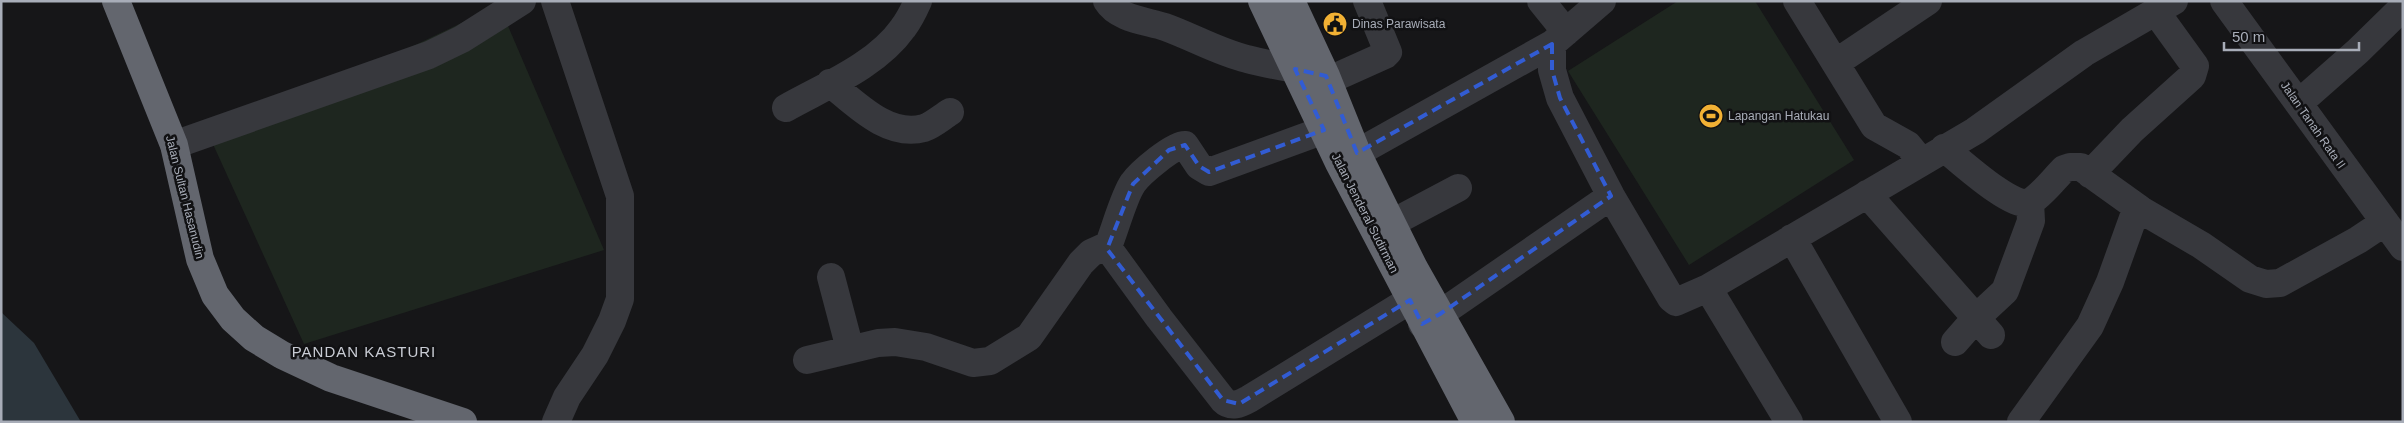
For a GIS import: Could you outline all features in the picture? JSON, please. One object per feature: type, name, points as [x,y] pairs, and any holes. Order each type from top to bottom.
[{"type":"highway","name":"Jalan Sultan Hasanudin","points":[[116,1],[174,146],[200,259],[215,295],[233,319],[254,338],[282,355],[331,378],[463,422]]},
{"type":"highway","name":"Jalan Jenderal Sudirman","points":[[1262,1],[1313,79],[1357,153],[1392,223],[1476,422]]},
{"type":"highway","name":"Jalan Jenderal Sudirman","points":[[1291,1],[1313,79],[1324,130],[1410,300],[1431,319],[1501,422]]},
{"type":"street","points":[[174,146],[429,55],[462,39],[522,1]]},
{"type":"street","points":[[555,1],[620,196],[620,299],[595,355],[567,397],[556,422]]},
{"type":"street","points":[[786,108],[865,64],[903,29],[918,1]]},
{"type":"street","points":[[1107,1],[1114,10],[1122,14],[1166,28],[1218,50],[1313,79],[1386,55],[1388,52],[1367,1]]},
{"type":"street","points":[[1541,1],[1559,38],[1552,70],[1560,98],[1611,196],[1674,300],[1679,301],[1708,288],[1932,154],[1975,131],[2084,53],[2166,7],[2195,66],[2192,76],[2132,130],[2090,174]]},
{"type":"street","points":[[1357,153],[1559,38],[1602,1]]},
{"type":"street","points":[[1797,1],[1837,62],[1874,126],[1932,154],[2006,197],[2021,203],[2030,202],[2064,169],[2081,167],[2137,207],[2201,245],[2250,280],[2266,284],[2280,283],[2358,240],[2384,222]]},
{"type":"street","points":[[1837,62],[1928,1]]},
{"type":"street","name":"Jalan Tanah Rata II","points":[[2231,4],[2344,169],[2403,248]]},
{"type":"street","points":[[2299,103],[2358,51],[2403,7]]},
{"type":"street","points":[[830,84],[886,124],[906,130],[925,127],[950,112]]},
{"type":"street","points":[[1108,249],[1133,184],[1170,150],[1180,145],[1185,146],[1199,166],[1209,172],[1324,130]]},
{"type":"street","points":[[1392,223],[1458,188]]},
{"type":"street","points":[[1867,194],[1983,326]]},
{"type":"street","points":[[1431,319],[1611,196]]},
{"type":"street","points":[[1955,342],[1983,326],[2005,291],[2031,221],[2030,202]]},
{"type":"street","points":[[2021,422],[2090,326],[2110,282],[2137,207]]},
{"type":"street","points":[[1792,238],[1898,422]]},
{"type":"street","points":[[1108,249],[1223,400],[1230,405],[1239,404],[1249,399],[1410,300]]},
{"type":"street","points":[[807,360],[878,343],[895,342],[926,347],[973,363],[990,361],[1030,337],[1081,263],[1097,250],[1108,249]]},
{"type":"street","points":[[831,277],[850,349]]},
{"type":"street","points":[[1708,288],[1789,422]]},
{"type":"highlighted area","points":[[1552,44],[1552,70],[1560,98],[1611,196],[1440,314],[1422,324],[1410,300],[1239,404],[1223,400],[1107,249],[1133,184],[1169,150],[1185,145],[1199,166],[1209,172],[1324,130],[1295,69],[1326,76],[1357,153]]},
{"type":"shaded area","name":"Lapangan Hatukau","points":[[1678,1],[1755,1],[1854,160],[1689,265],[1568,71]]},
{"type":"shaded area","points":[[499,5],[604,250],[304,344],[212,142]]},
{"type":"shaded area","points":[[1,312],[34,343],[81,422],[1,422]]},
{"type":"place","name":"Dinas Parawisata","points":[[1335,24]]},
{"type":"place","name":"Lapangan Hatukau","points":[[1711,116]]},
{"type":"district","name":"PANDAN KASTURI","points":[[364,352]]}]
